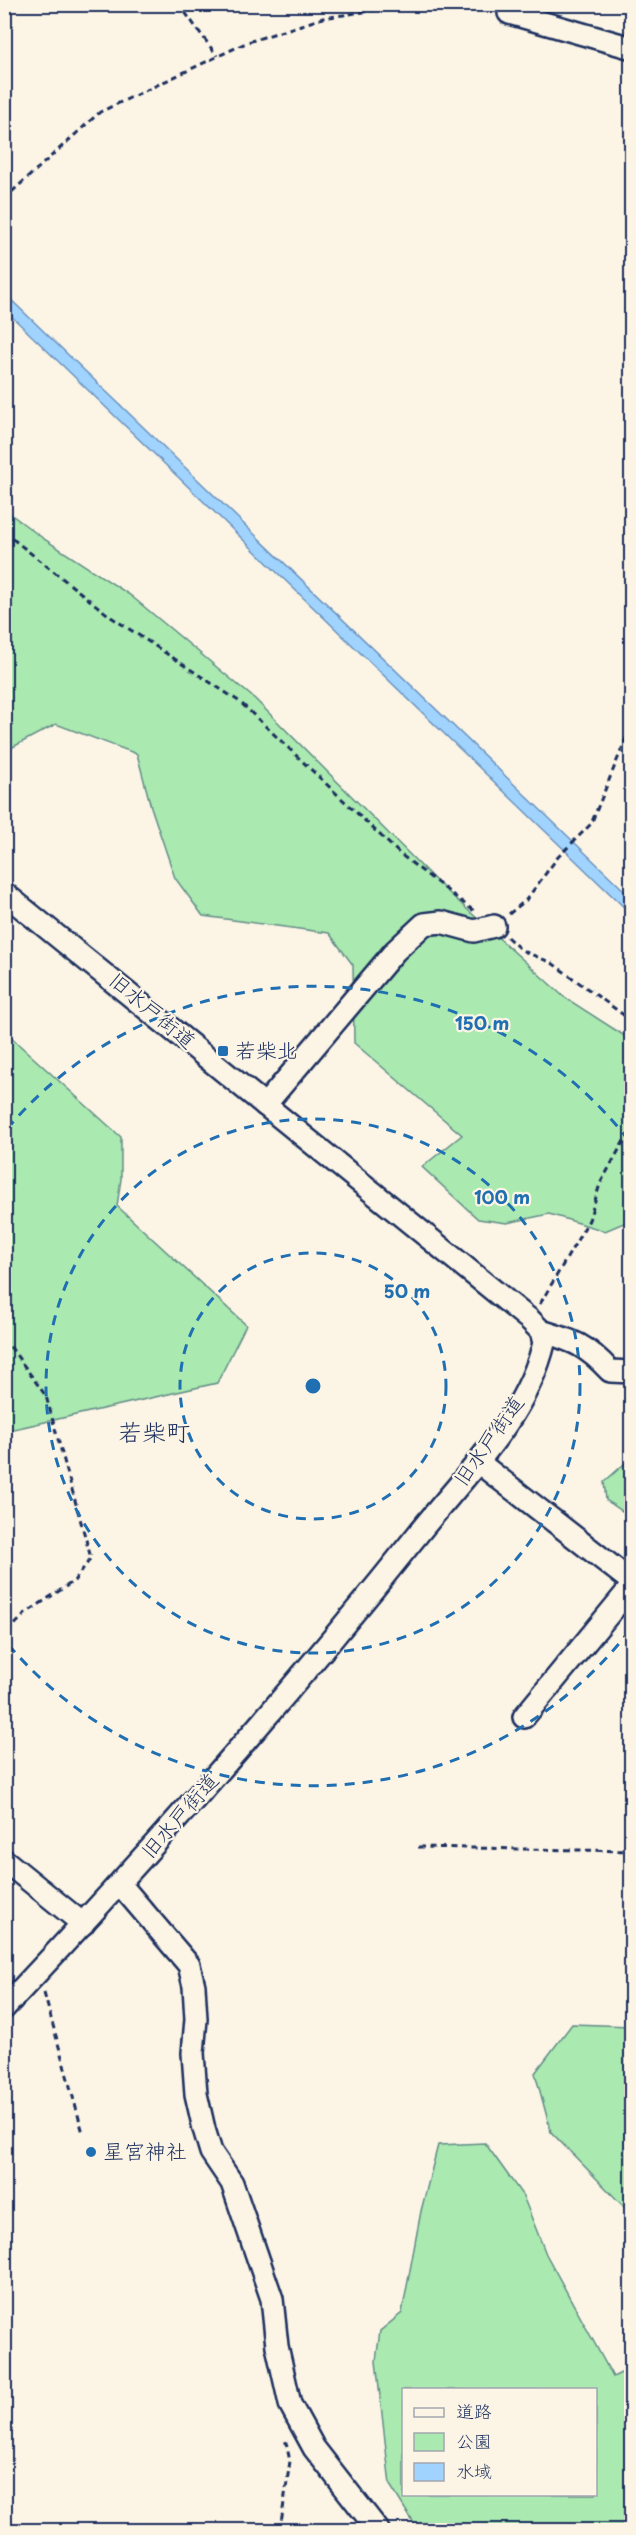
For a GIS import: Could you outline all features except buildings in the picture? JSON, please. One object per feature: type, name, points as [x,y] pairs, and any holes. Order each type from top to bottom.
[{"type":"street","points":[[509,13],[632,48]]},
{"type":"street","name":"旧水戸街道","points":[[4,892],[535,1326],[544,1343],[518,1406],[478,1462],[342,1630],[120,1884],[4,2008]]},
{"type":"street","points":[[265,1105],[395,951],[423,924],[441,922],[474,931],[494,926]]},
{"type":"street","points":[[535,1326],[577,1342],[595,1355],[610,1371],[632,1372]]},
{"type":"street","points":[[478,1462],[632,1584],[524,1717]]},
{"type":"street","points":[[4,1860],[83,1924]]},
{"type":"street","points":[[120,1884],[189,1965],[196,2008],[193,2053],[196,2094],[204,2129],[211,2152],[232,2183],[272,2299],[277,2346],[290,2404],[314,2448],[378,2530]]},
{"type":"path","points":[[179,4],[217,56]]},
{"type":"path","points":[[4,199],[100,112],[217,56],[248,42],[323,18],[416,4]]},
{"type":"path","points":[[448,4],[509,13]]},
{"type":"path","points":[[4,532],[111,617],[240,702],[400,854],[494,926],[521,950],[552,963],[632,1021]]},
{"type":"path","points":[[494,926],[526,900],[561,854],[591,824],[611,780],[632,724]]},
{"type":"path","points":[[535,1326],[589,1220],[600,1184],[625,1138],[632,1136]]},
{"type":"path","points":[[4,1338],[46,1396],[91,1558],[74,1581],[26,1613],[4,1636]]},
{"type":"path","points":[[418,1847],[632,1851]]},
{"type":"path","points":[[35,1976],[45,1997],[83,2133]]},
{"type":"path","points":[[280,2530],[290,2461],[285,2433]]},
{"type":"green space","points":[[5,510],[44,539],[130,595],[255,699],[436,881],[564,997],[631,1040],[631,1220],[605,1231],[549,1214],[507,1223],[478,1219],[422,1167],[462,1135],[354,1043],[353,965],[329,933],[203,916],[175,878],[151,807],[137,754],[56,724],[9,749],[5,810]]},
{"type":"green space","points":[[5,1032],[121,1137],[121,1179],[117,1206],[246,1325],[217,1383],[5,1431]]},
{"type":"green space","points":[[631,1458],[631,1517],[606,1500],[604,1482]]},
{"type":"green space","points":[[572,2024],[631,2026],[631,2214],[551,2132],[535,2073]]},
{"type":"green space","points":[[485,2143],[523,2196],[546,2254],[613,2377],[631,2368],[631,2530],[418,2530],[390,2485],[376,2361],[380,2331],[402,2313],[421,2211],[438,2145]]},
{"type":"water","points":[[4,293],[631,897],[631,914],[5,310]]},
{"type":"place","name":"若柴北","points":[[223,1051]]},
{"type":"place","name":"星宮神社","points":[[91,2152]]},
{"type":"district","name":"若柴町","points":[[154,1433]]}]
